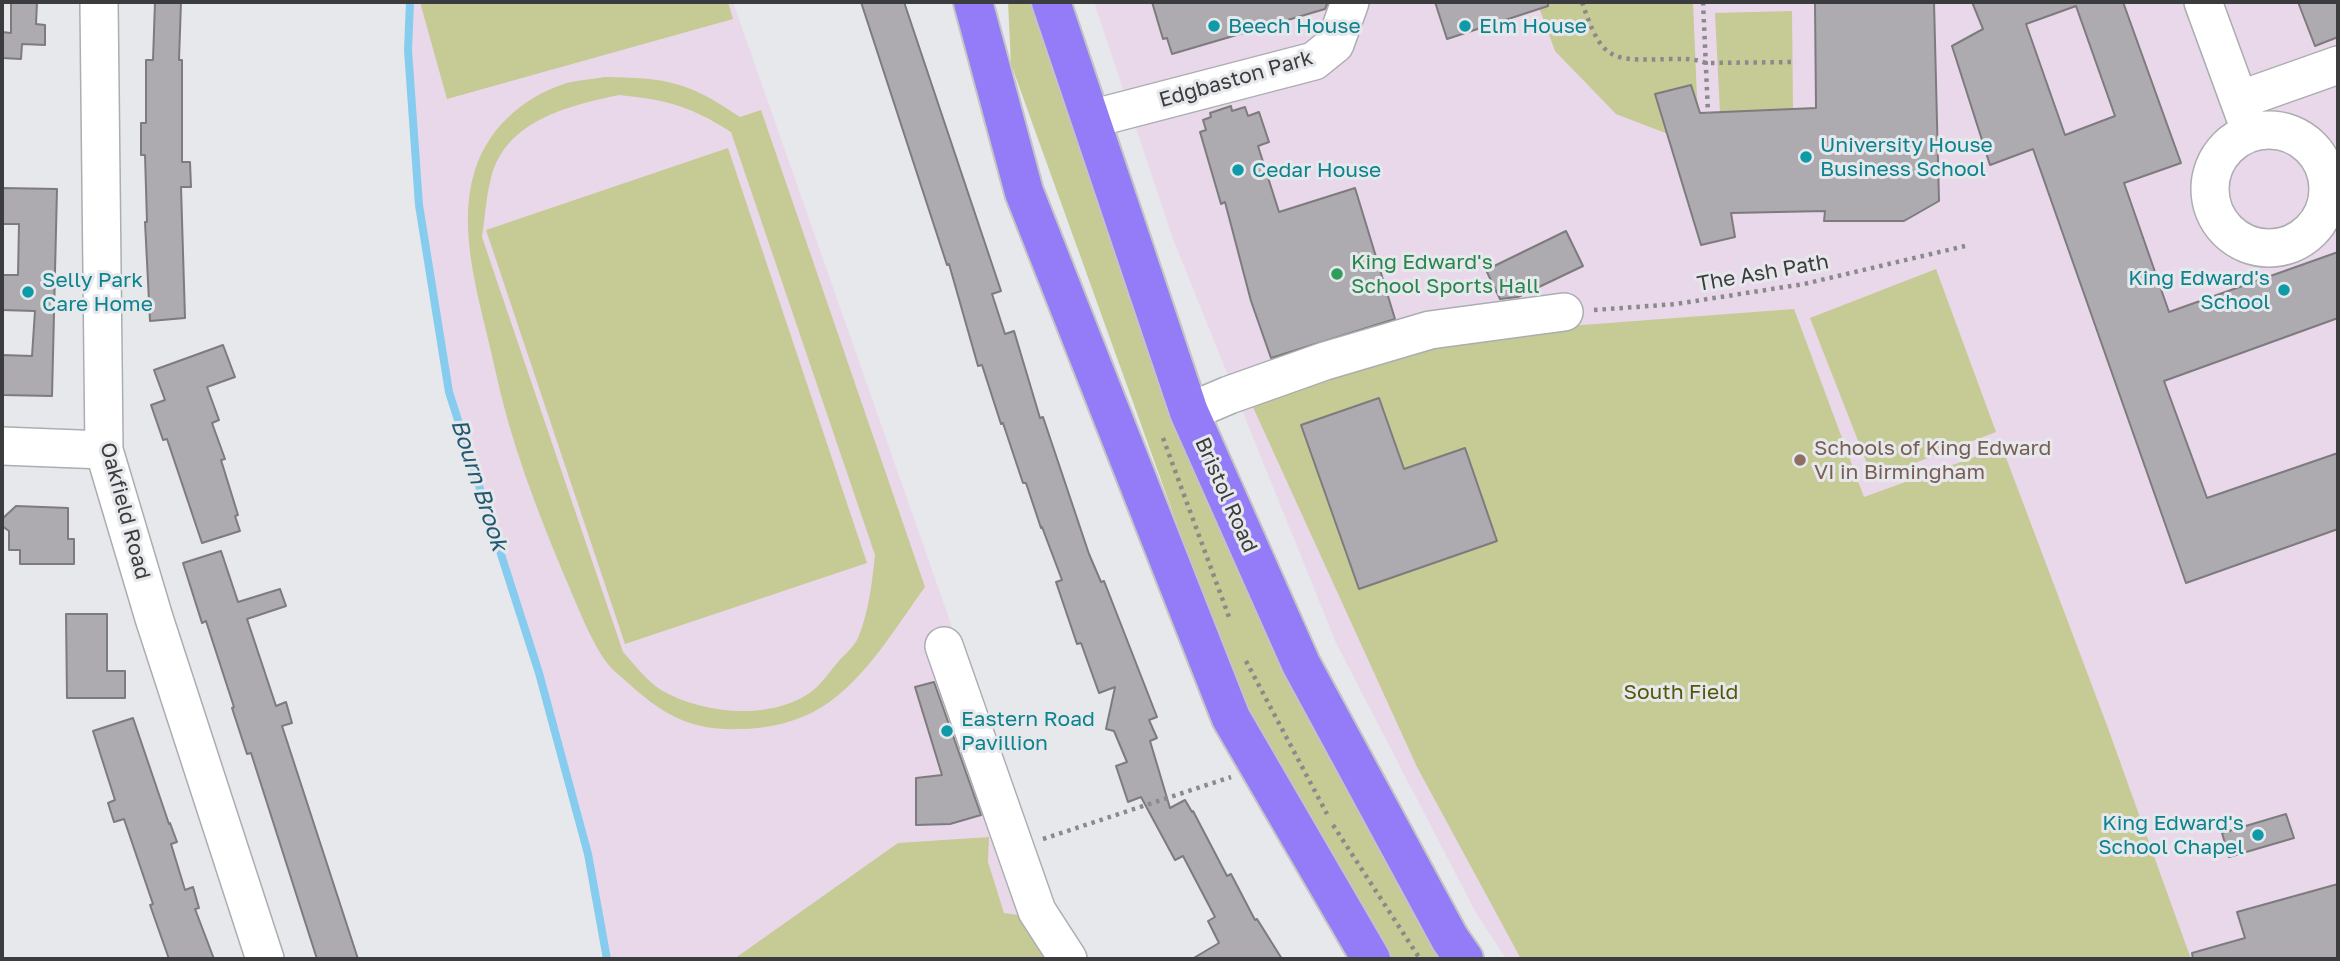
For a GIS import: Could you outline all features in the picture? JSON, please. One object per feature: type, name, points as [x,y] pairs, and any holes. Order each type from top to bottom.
[{"type":"highway","points":[[973,2],[1024,192],[1231,719],[1371,959]]},
{"type":"highway","points":[[995,2],[999,17],[998,93]]},
{"type":"highway","name":"Bristol Road","points":[[1051,2],[1189,412],[1301,664],[1450,939],[1465,959]]},
{"type":"street","name":"Oakfield Road","points":[[99,2],[104,450],[159,631],[265,959]]},
{"type":"street","name":"Edgbaston Park","points":[[1091,119],[1314,61],[1335,44],[1350,2]]},
{"type":"street","points":[[2203,2],[2245,116],[2338,65]]},
{"type":"street","points":[[1189,412],[1325,361],[1430,330],[1564,312]]},
{"type":"street","points":[[2,446],[104,450]]},
{"type":"street","points":[[944,646],[1037,911],[1068,959]]},
{"type":"path","points":[[1582,2],[1588,21],[1602,45],[1613,57],[1627,60],[1695,59],[1706,63],[1796,62]]},
{"type":"path","points":[[1703,2],[1708,113]]},
{"type":"path","name":"The Ash Path","points":[[1564,312],[1676,304],[1804,284],[1965,246]]},
{"type":"path","points":[[1015,848],[1235,775]]},
{"type":"shaded area","points":[[410,2],[733,2],[1053,915],[1081,959],[607,959],[588,854],[539,673],[449,391],[419,205],[408,50]]},
{"type":"shaded area","name":"Schools of King Edward VI in Birmingham","points":[[1094,2],[2338,2],[2338,959],[1506,959],[1475,911],[1336,643],[1173,239]]},
{"type":"green space","points":[[420,2],[728,2],[733,19],[447,99]]},
{"type":"green space","points":[[1008,2],[1036,2],[1173,403],[1281,670],[1450,959],[1388,959],[1243,707],[1011,64]]},
{"type":"green space","points":[[1537,2],[1693,2],[1699,146],[1616,114],[1555,51]]},
{"type":"green space","points":[[1792,11],[1793,109],[1720,112],[1715,13]]},
{"type":"green space","points":[[604,77],[676,84],[705,96],[740,117],[761,110],[925,587],[866,668],[822,707],[793,721],[739,729],[706,727],[691,723],[652,703],[611,668],[589,632],[564,575],[508,422],[478,295],[469,244],[470,194],[475,170],[488,141],[520,107],[561,85]],"holes":[[[619,95],[690,110],[731,132],[875,555],[867,607],[856,641],[817,687],[782,706],[740,711],[698,705],[661,690],[623,652],[482,237],[491,178],[499,158],[510,142],[525,129],[560,111]]]},
{"type":"green space","points":[[728,148],[867,563],[625,644],[486,230]]},
{"type":"green space","points":[[1936,269],[1996,432],[1873,479],[1810,318]]},
{"type":"green space","name":"South Field","points":[[1794,309],[1864,497],[2002,447],[2191,959],[1521,959],[1417,767],[1252,405],[1439,345],[1569,326]]},
{"type":"green space","points":[[989,837],[988,862],[1004,913],[1031,917],[1058,959],[734,959],[898,843]]},
{"type":"building","points":[[11,2],[37,2],[36,24],[45,25],[45,45],[22,44],[21,59],[2,58],[2,32],[11,33]]},
{"type":"building","points":[[155,2],[181,2],[179,60],[182,60],[182,162],[190,162],[191,187],[181,187],[185,318],[150,321],[145,155],[141,155],[141,123],[146,123],[146,60],[153,60]]},
{"type":"building","points":[[861,2],[904,2],[1001,291],[992,294],[1005,334],[1014,331],[1040,418],[1043,417],[1089,554],[1101,582],[1104,581],[1157,717],[1149,720],[1157,738],[1150,741],[1170,808],[1185,800],[1227,876],[1231,874],[1255,920],[1257,919],[1282,959],[1192,959],[1219,943],[1208,921],[1215,917],[1183,856],[1175,860],[1141,797],[1128,802],[1116,766],[1127,762],[1114,731],[1106,729],[1115,687],[1099,693],[1081,643],[1077,644],[1056,582],[1062,580],[1026,483],[1023,483],[1003,423],[1001,424],[982,365],[978,366],[949,264],[947,265]]},
{"type":"building","name":"Beech House","points":[[1152,2],[1328,2],[1325,9],[1172,54],[1167,38],[1163,39]]},
{"type":"building","name":"Elm House","points":[[1435,2],[1548,2],[1548,6],[1447,39]]},
{"type":"building","name":"University House Business School","points":[[1815,2],[1934,2],[1939,201],[1904,221],[1824,221],[1825,211],[1731,213],[1735,237],[1701,245],[1655,94],[1691,85],[1700,113],[1816,108]]},
{"type":"building","name":"King Edward's School","points":[[1972,2],[2123,2],[2181,163],[2124,183],[2169,312],[2338,252],[2338,318],[2164,381],[2207,498],[2338,453],[2338,529],[2186,583],[2033,149],[1990,165],[1952,46],[1983,29]],"holes":[[[2076,6],[2115,116],[2065,135],[2026,24]]]},
{"type":"building","points":[[2298,2],[2338,2],[2338,37],[2315,46]]},
{"type":"building","name":"King Edward's School Sports Hall","points":[[1231,106],[1232,111],[1245,107],[1248,116],[1259,112],[1269,142],[1258,146],[1279,212],[1355,188],[1395,319],[1271,358],[1251,301],[1225,202],[1221,204],[1200,132],[1206,130],[1203,120],[1211,117],[1210,113]]},
{"type":"building","name":"Selly Park Care Home","points":[[2,188],[57,189],[52,396],[2,395],[2,355],[32,356],[35,311],[2,310],[2,275],[18,275],[19,224],[2,224]]},
{"type":"building","points":[[1566,231],[1583,266],[1518,297],[1500,299],[1486,270]]},
{"type":"building","points":[[223,345],[235,377],[207,387],[219,420],[212,423],[225,459],[221,460],[238,515],[235,516],[240,531],[202,543],[167,439],[163,440],[151,405],[165,400],[154,370]]},
{"type":"building","points":[[1379,398],[1404,469],[1465,448],[1497,541],[1359,589],[1301,425]]},
{"type":"building","points":[[16,506],[68,508],[68,539],[74,539],[74,564],[20,564],[20,550],[9,550],[9,531],[2,526],[2,519]]},
{"type":"building","points":[[221,551],[238,602],[280,589],[286,606],[247,619],[276,706],[286,702],[292,723],[282,726],[358,959],[317,959],[251,753],[247,754],[206,621],[202,623],[183,563]]},
{"type":"building","points":[[66,614],[107,614],[107,671],[125,671],[125,698],[67,698]]},
{"type":"building","name":"Eastern Road Pavillion","points":[[934,682],[981,815],[950,824],[916,825],[916,778],[942,775],[915,687]]},
{"type":"building","points":[[133,718],[177,842],[171,844],[185,890],[193,887],[199,908],[195,909],[214,959],[169,959],[124,819],[114,822],[108,803],[115,800],[93,731]]},
{"type":"building","name":"King Edward's School Chapel","points":[[2286,814],[2294,838],[2229,857],[2222,833]]},
{"type":"building","points":[[2338,884],[2338,959],[2193,959],[2192,953],[2245,938],[2237,912]]},
{"type":"waterway","name":"Bourn Brook","points":[[410,2],[408,50],[419,205],[449,392],[539,673],[588,854],[607,959]]},
{"type":"place","name":"Beech House","points":[[1214,26]]},
{"type":"place","name":"Elm House","points":[[1465,26]]},
{"type":"place","name":"University House Business School","points":[[1806,157]]},
{"type":"place","name":"Cedar House","points":[[1238,170]]},
{"type":"place","name":"King Edward's School Sports Hall","points":[[1337,274]]},
{"type":"place","name":"King Edward's School","points":[[2284,290]]},
{"type":"place","name":"Selly Park Care Home","points":[[28,292]]},
{"type":"place","name":"Schools of King Edward VI in Birmingham","points":[[1800,460]]},
{"type":"place","name":"Eastern Road Pavillion","points":[[947,731]]},
{"type":"place","name":"King Edward's School Chapel","points":[[2258,835]]}]
